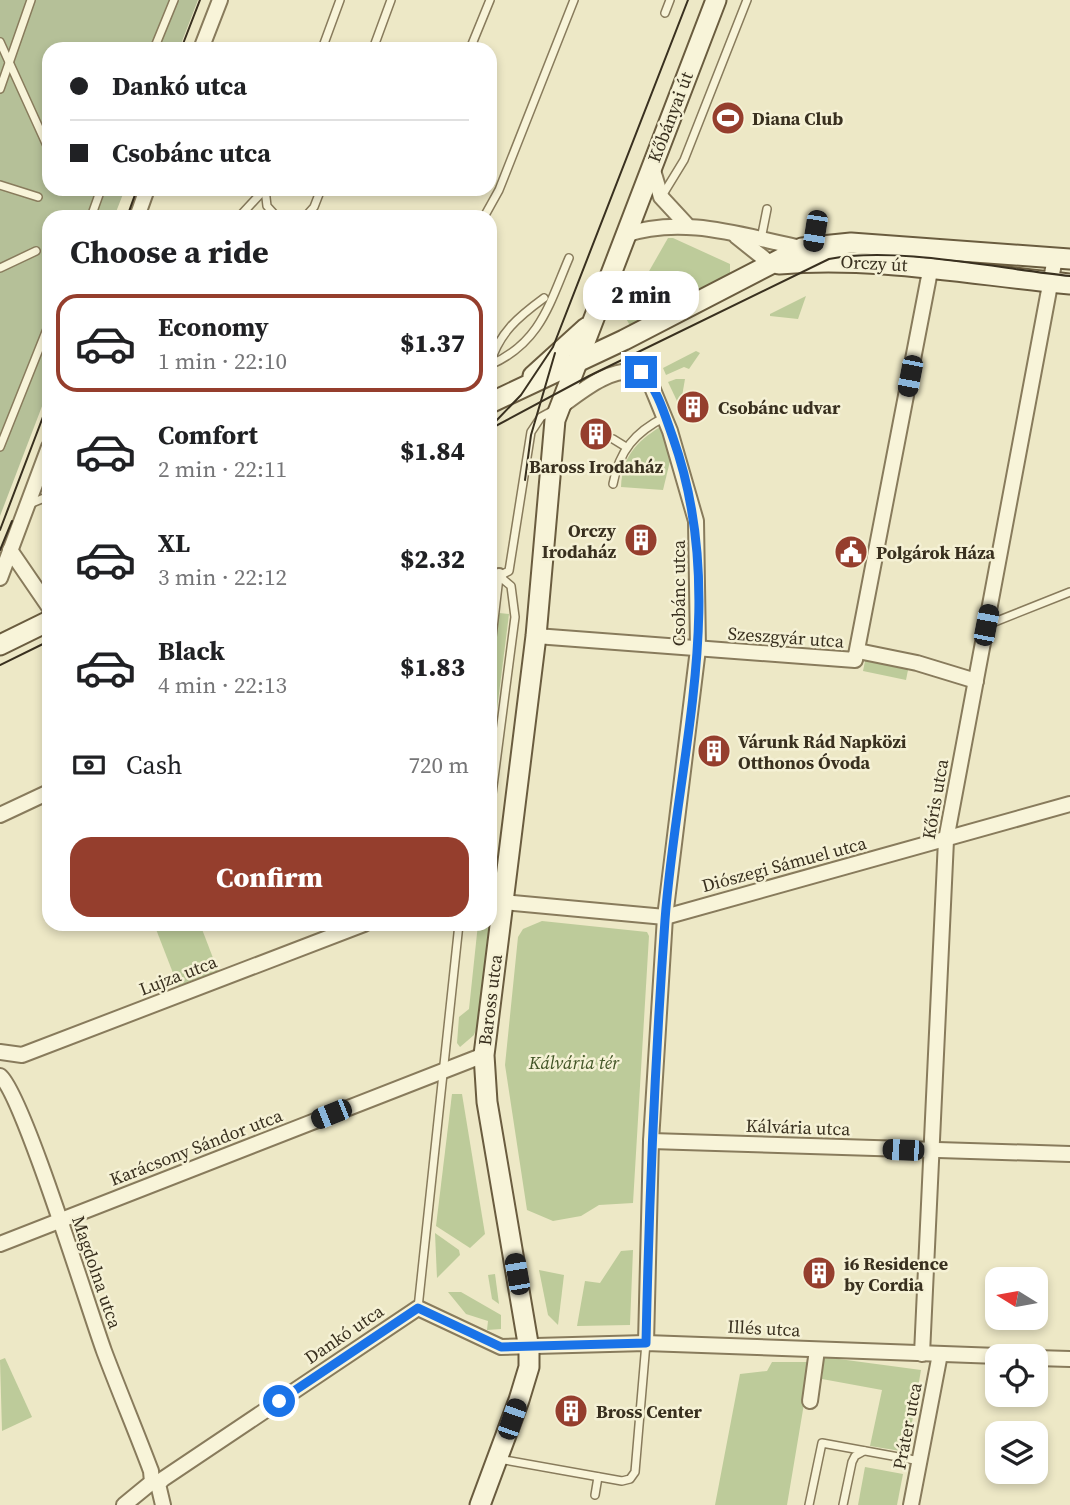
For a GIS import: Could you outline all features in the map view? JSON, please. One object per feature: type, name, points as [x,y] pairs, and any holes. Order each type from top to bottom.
[{"type":"street","points":[[204,42],[220,0]]},
{"type":"street","name":"Kőbányai út","points":[[591,323],[716,0]]},
{"type":"street","points":[[652,166],[661,197],[686,224]]},
{"type":"street","points":[[624,234],[654,225],[686,224],[807,247]]},
{"type":"street","points":[[735,235],[771,264]]},
{"type":"street","points":[[761,240],[771,264]]},
{"type":"street","name":"Orczy út","points":[[771,264],[807,247],[851,243],[1063,259]]},
{"type":"street","name":"Kőris utca","points":[[922,1354],[946,840],[986,625],[1061,283],[1063,259]]},
{"type":"street","name":"Orczy út","points":[[771,264],[826,260],[931,266],[1061,283]]},
{"type":"street","points":[[497,400],[575,364],[771,264]]},
{"type":"street","points":[[931,266],[858,651],[916,663],[976,681]]},
{"type":"street","points":[[497,400],[534,376],[591,323]]},
{"type":"street","name":"Baross utca","points":[[480,1505],[499,1459],[529,1367],[529,1349],[487,1101],[484,1055],[502,902],[497,882],[536,636],[558,408],[591,323]]},
{"type":"street","name":"Csobánc utca","points":[[558,408],[587,387],[618,372],[641,372],[649,380],[665,417],[683,470],[696,521],[698,649],[665,917]]},
{"type":"street","points":[[0,578],[42,465]]},
{"type":"street","points":[[10,550],[42,597]]},
{"type":"street","points":[[0,645],[42,624]]},
{"type":"street","name":"Szeszgyár utca","points":[[536,636],[846,661],[855,660],[858,651]]},
{"type":"street","points":[[0,815],[42,795]]},
{"type":"street","name":"Diószegi Sámuel utca","points":[[502,902],[665,917],[1070,804]]},
{"type":"street","points":[[646,1343],[651,1141],[665,917]]},
{"type":"street","name":"Lujza utca","points":[[3,1053],[22,1055],[346,931]]},
{"type":"street","name":"Karácsony Sándor utca","points":[[0,1244],[484,1055]]},
{"type":"street","name":"Magdolna utca","points":[[0,1076],[8,1085],[31,1142],[163,1505]]},
{"type":"street","name":"Kálvária utca","points":[[651,1141],[1070,1154]]},
{"type":"street","points":[[418,1308],[501,1347],[529,1349]]},
{"type":"street","name":"Dankó utca","points":[[124,1505],[418,1308]]},
{"type":"street","name":"Illés utca","points":[[529,1349],[563,1344],[646,1343],[985,1356]]},
{"type":"street","points":[[810,1401],[817,1350]]},
{"type":"street","name":"Práter utca","points":[[911,1505],[940,1354]]},
{"type":"street","points":[[1048,1358],[1070,1359]]},
{"type":"lane","points":[[0,89],[31,0]]},
{"type":"lane","points":[[158,42],[174,0]]},
{"type":"lane","points":[[325,42],[340,0]]},
{"type":"lane","points":[[376,42],[391,0]]},
{"type":"lane","points":[[473,42],[489,0]]},
{"type":"lane","points":[[497,194],[574,0]]},
{"type":"lane","points":[[665,13],[670,0]]},
{"type":"lane","points":[[661,197],[684,160],[747,0]]},
{"type":"lane","points":[[0,43],[42,135]]},
{"type":"lane","points":[[0,185],[38,197]]},
{"type":"lane","points":[[245,210],[258,196]]},
{"type":"lane","points":[[761,240],[767,209]]},
{"type":"lane","points":[[807,247],[817,215]]},
{"type":"lane","points":[[0,268],[36,251]]},
{"type":"lane","points":[[497,362],[513,355],[533,336],[569,258]]},
{"type":"lane","points":[[497,343],[507,328],[544,298]]},
{"type":"lane","points":[[0,447],[42,341]]},
{"type":"lane","points":[[497,578],[509,571],[531,432],[541,416],[558,408]]},
{"type":"lane","points":[[613,484],[626,447],[644,428],[665,417]]},
{"type":"lane","points":[[613,439],[626,447]]},
{"type":"lane","points":[[27,505],[42,499]]},
{"type":"lane","points":[[497,580],[511,586],[515,617],[497,755]]},
{"type":"lane","points":[[986,625],[1070,592]]},
{"type":"lane","points":[[418,1308],[459,931]]},
{"type":"lane","points":[[499,1459],[622,1481],[635,1472],[646,1343]]},
{"type":"lane","points":[[809,1505],[822,1443],[920,1461]]},
{"type":"lane","points":[[843,1505],[852,1462],[855,1456],[865,1451]]},
{"type":"lane","points":[[595,1495],[598,1477]]},
{"type":"green space","points":[[0,0],[198,0],[182,42],[42,42],[42,196],[122,196],[117,210],[42,210],[42,406],[0,516]]},
{"type":"green space","points":[[668,238],[730,264],[730,279],[632,329],[624,315]]},
{"type":"green space","points":[[806,296],[798,319],[770,316],[770,314]]},
{"type":"green space","points":[[696,351],[700,353],[689,369],[684,367],[666,375],[663,368]]},
{"type":"green space","points":[[685,379],[681,402],[677,401],[668,382]]},
{"type":"green space","points":[[660,427],[672,453],[663,490],[621,487],[624,467],[632,451]]},
{"type":"green space","points":[[499,613],[509,614],[497,709]]},
{"type":"green space","points":[[866,656],[909,665],[906,680],[863,671]]},
{"type":"green space","name":"Kálvária tér","points":[[542,921],[647,932],[649,936],[633,1203],[599,1205],[581,1216],[553,1221],[527,1210],[505,1065],[518,937],[523,929]]},
{"type":"green space","points":[[157,931],[203,931],[218,971],[178,986]]},
{"type":"green space","points":[[477,931],[489,931],[480,1018],[474,1035],[460,1047],[457,1043],[459,1017],[469,1009]]},
{"type":"green space","points":[[452,1094],[462,1094],[485,1234],[470,1248],[436,1226]]},
{"type":"green space","points":[[435,1233],[459,1250],[460,1255],[437,1278]]},
{"type":"green space","points":[[633,1250],[630,1325],[577,1326],[585,1281],[600,1283],[621,1251]]},
{"type":"green space","points":[[539,1270],[564,1275],[558,1325],[548,1315]]},
{"type":"green space","points":[[495,1274],[499,1304],[492,1299],[488,1275]]},
{"type":"green space","points":[[448,1292],[461,1292],[501,1315],[501,1329],[487,1330],[488,1321],[466,1314]]},
{"type":"green space","points":[[824,1357],[921,1370],[907,1452],[870,1446],[882,1390],[822,1379]]},
{"type":"green space","points":[[5,1358],[32,1417],[2,1431],[0,1360]]},
{"type":"green space","points":[[772,1362],[811,1362],[787,1505],[715,1505],[740,1374],[767,1371]]},
{"type":"green space","points":[[865,1467],[903,1474],[897,1505],[858,1505]]},
{"type":"tram line","points":[[184,42],[200,0]]},
{"type":"tram line","points":[[497,420],[521,395],[553,347],[688,0]]},
{"type":"tram line","points":[[130,210],[134,196]]},
{"type":"tram line","points":[[497,425],[589,376],[829,259],[885,255],[916,257],[1070,276]]},
{"type":"tram line","points":[[525,480],[531,435],[555,353]]},
{"type":"tram line","points":[[0,530],[42,419]]},
{"type":"tram line","points":[[0,550],[12,521]]},
{"type":"tram line","points":[[0,665],[42,644]]},
{"type":"place","name":"Diana Club","points":[[728,118]]},
{"type":"place","name":"Csobánc udvar","points":[[693,407]]},
{"type":"place","name":"Baross Irodaház","points":[[596,434]]},
{"type":"place","name":"Orczy Irodaház","points":[[641,540]]},
{"type":"place","name":"Polgárok Háza","points":[[851,552]]},
{"type":"place","name":"Várunk Rád Napközi Otthonos Óvoda","points":[[714,751]]},
{"type":"place","name":"i6 Residence by Cordia","points":[[819,1273]]},
{"type":"place","name":"Bross Center","points":[[571,1411]]},
{"type":"route","points":[[279,1401],[418,1308],[501,1347],[514,1349],[563,1344],[646,1343],[651,1141],[665,917],[698,649],[698,538],[687,482],[675,444],[649,380],[641,372]]}]
